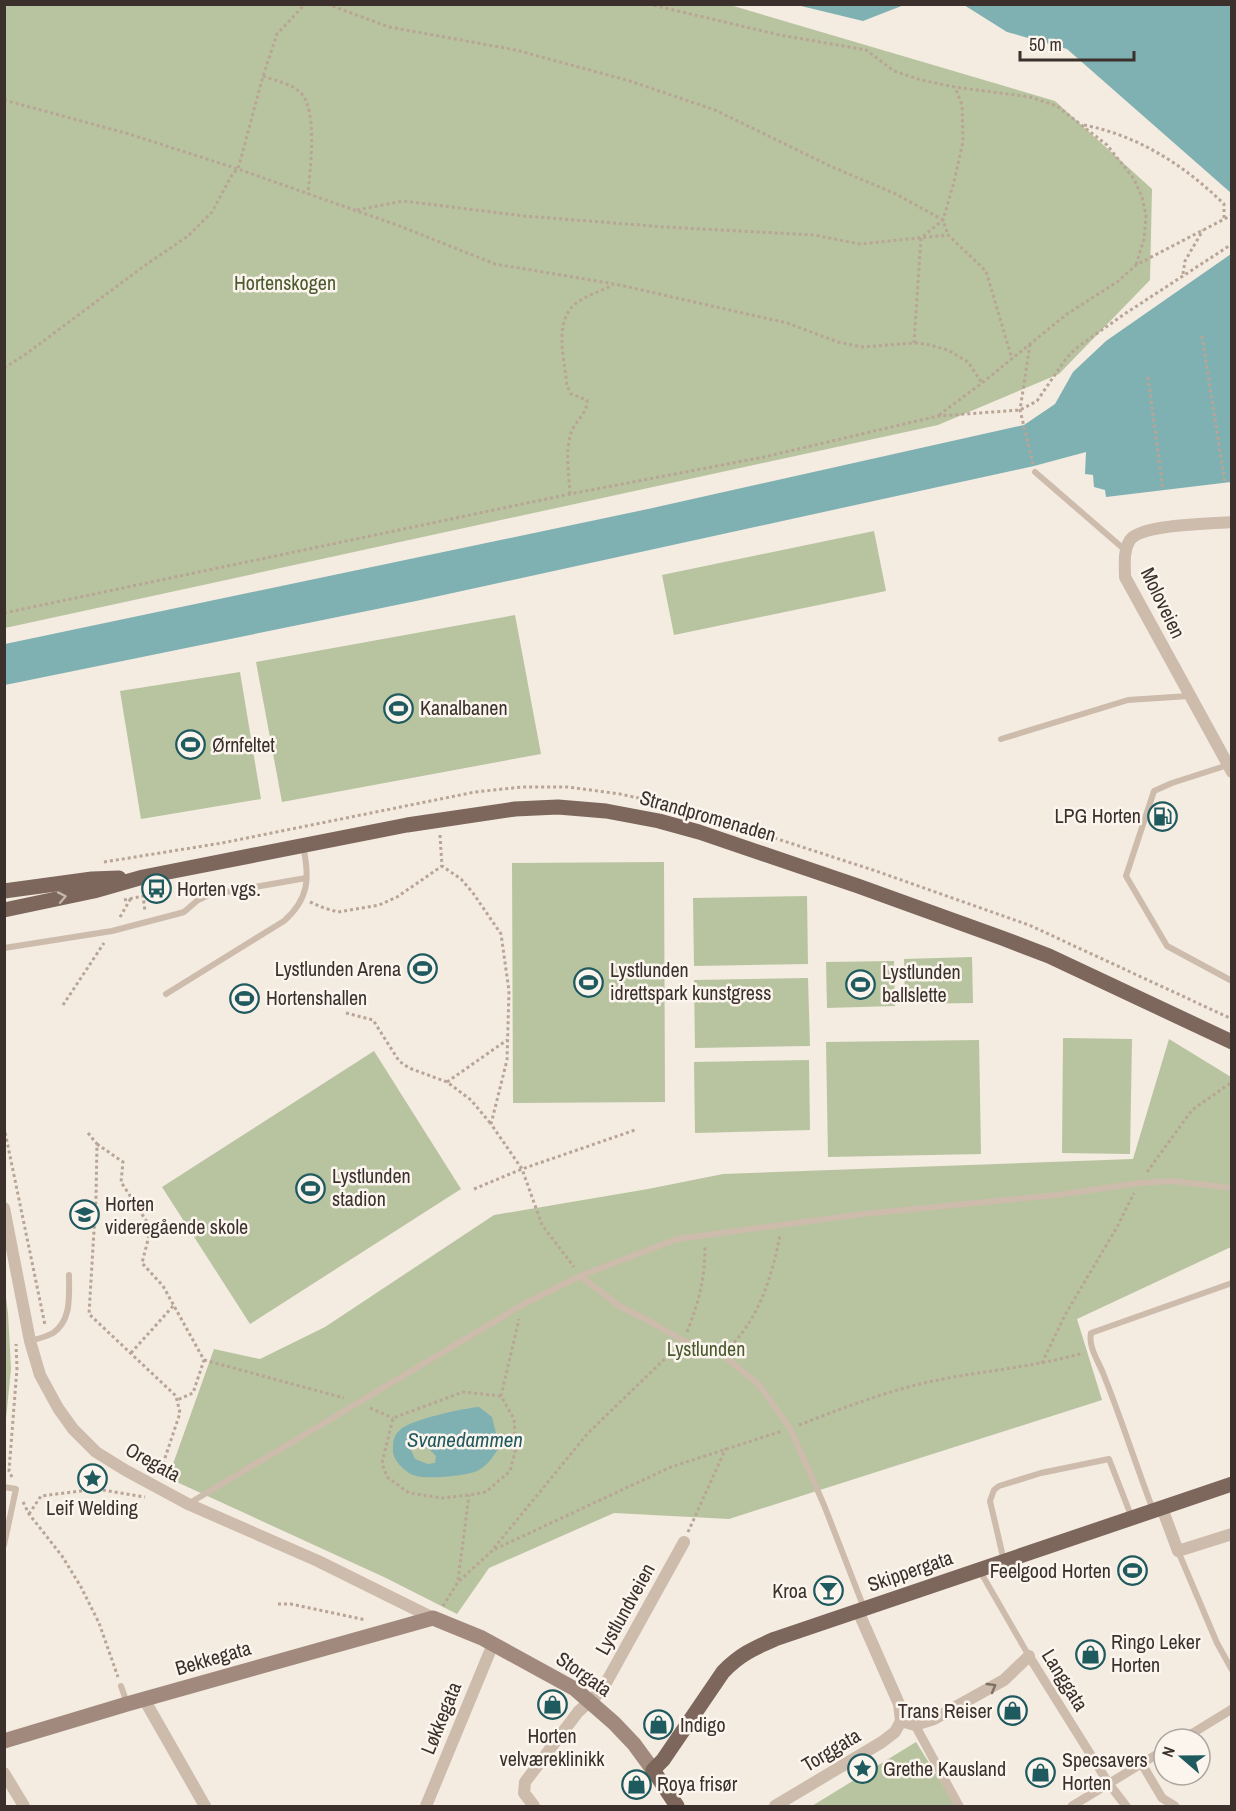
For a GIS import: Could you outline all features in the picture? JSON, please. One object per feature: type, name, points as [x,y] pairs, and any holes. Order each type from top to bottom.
[{"type":"main road","name":"Strandpromenaden","points":[[4,910],[94,891],[143,877],[515,808],[547,807],[606,811],[659,820],[848,882],[1002,938],[1049,956],[1232,1042]]},
{"type":"main road","name":"Strandpromenaden","points":[[4,891],[93,879],[143,877]]},
{"type":"main road","name":"Skippergata","points":[[653,1770],[663,1760],[723,1672],[748,1651],[775,1639],[1232,1484]]},
{"type":"main road","name":"Storgata","points":[[433,1618],[493,1644],[549,1674],[590,1701],[634,1744],[677,1806]]},
{"type":"main road","name":"Bekkegata","points":[[4,1741],[433,1618]]},
{"type":"street","name":"Moloveien","points":[[1230,769],[1125,577],[1125,550],[1131,538],[1145,531],[1232,522]]},
{"type":"street","name":"Oregata","points":[[4,1208],[30,1341],[40,1375],[46,1389],[73,1429],[96,1452],[155,1492],[188,1504],[318,1561],[433,1618]]},
{"type":"street","points":[[1158,1510],[1178,1551],[1232,1534]]},
{"type":"street","name":"Lystlundveien","points":[[534,1806],[524,1793],[525,1782],[578,1712],[602,1690],[684,1542]]},
{"type":"street","points":[[861,1610],[899,1704],[901,1722],[915,1725],[934,1719],[1004,1680],[1029,1656]]},
{"type":"street","name":"Løkkegata","points":[[426,1806],[493,1644]]},
{"type":"street","name":"Langgata","points":[[1029,1656],[1109,1784],[1126,1806]]},
{"type":"street","points":[[144,1699],[205,1806]]},
{"type":"street","points":[[1203,1727],[1232,1709]]},
{"type":"street","name":"Torggata","points":[[776,1806],[882,1742],[895,1732],[901,1722]]},
{"type":"street","points":[[915,1725],[959,1806]]},
{"type":"street","points":[[1072,1806],[1152,1758]]},
{"type":"street","points":[[1142,1764],[1162,1798],[1175,1806]]},
{"type":"street","points":[[4,1773],[24,1806]]},
{"type":"lane","points":[[1035,472],[1125,550]]},
{"type":"lane","points":[[1002,739],[1128,700],[1189,696]]},
{"type":"lane","points":[[1230,769],[1172,783],[1154,791],[1126,876],[1167,946],[1232,981]]},
{"type":"lane","points":[[166,994],[284,921],[295,911],[306,889],[307,864],[303,846]]},
{"type":"lane","points":[[4,948],[112,931],[184,912],[198,900],[209,895],[306,878]]},
{"type":"lane","points":[[188,1504],[522,1305],[580,1276],[677,1239],[863,1214],[1057,1195],[1140,1183],[1172,1181],[1232,1188]]},
{"type":"lane","points":[[30,1341],[51,1334],[62,1324],[68,1314],[69,1275]]},
{"type":"lane","points":[[580,1276],[621,1307],[684,1341],[723,1355],[759,1386],[790,1428],[824,1505],[861,1610]]},
{"type":"lane","points":[[1158,1510],[1094,1350],[1090,1339],[1091,1333],[1232,1283]]},
{"type":"lane","points":[[1004,1562],[990,1501],[994,1490],[999,1486],[1041,1473],[1109,1459],[1132,1518]]},
{"type":"lane","points":[[4,1487],[16,1489],[4,1545]]},
{"type":"lane","points":[[1178,1551],[1217,1643],[1232,1670]]},
{"type":"lane","name":"Langgata","points":[[979,1570],[1029,1656]]},
{"type":"lane","points":[[121,1686],[127,1704]]},
{"type":"path","points":[[4,368],[188,236],[212,212],[233,173],[238,169],[262,76],[277,34],[305,4]]},
{"type":"path","points":[[327,4],[389,27],[516,50],[630,81],[715,110],[830,166],[896,194],[943,220],[948,235],[986,271],[1012,359]]},
{"type":"path","points":[[648,4],[780,35],[866,50],[894,71],[921,80],[954,87],[1030,97],[1057,106],[1093,132],[1115,153],[1134,179],[1143,197],[1146,215],[1144,239],[1136,265]]},
{"type":"path","points":[[262,76],[290,86],[302,94],[309,108],[312,137],[308,194]]},
{"type":"path","points":[[914,343],[921,238],[943,220],[963,141],[962,105],[954,87]]},
{"type":"path","points":[[4,100],[129,134],[238,169],[355,210],[495,264],[615,284],[787,323],[837,342],[862,347],[914,343],[948,350],[969,362],[982,383]]},
{"type":"path","points":[[1081,124],[1108,130],[1143,144],[1191,173],[1224,204],[1224,218]]},
{"type":"path","points":[[355,210],[403,201],[524,216],[814,235],[860,244],[948,235]]},
{"type":"path","points":[[938,416],[1067,314],[1117,282],[1136,265],[1232,215]]},
{"type":"path","points":[[1183,274],[1185,261],[1204,229]]},
{"type":"path","points":[[4,613],[570,494],[764,457],[938,416],[1020,410],[1037,401],[1065,360],[1075,350],[1183,274],[1232,244]]},
{"type":"path","points":[[570,494],[568,449],[572,430],[588,404],[587,400],[571,394],[567,386],[561,330],[566,315],[576,303],[615,284]]},
{"type":"path","points":[[1202,336],[1225,483]]},
{"type":"path","points":[[1030,344],[1020,410],[1035,472]]},
{"type":"path","points":[[1148,377],[1163,490]]},
{"type":"path","points":[[102,863],[222,843],[475,792],[522,787],[568,787],[620,794],[691,811],[873,870],[1029,925],[1232,1019]]},
{"type":"path","points":[[437,821],[442,866]]},
{"type":"path","points":[[303,899],[338,912],[379,905],[398,897],[442,866]]},
{"type":"path","points":[[442,866],[461,879],[501,934],[509,991],[507,1060],[490,1124]]},
{"type":"path","points":[[143,896],[146,922]]},
{"type":"path","points":[[63,1005],[131,898]]},
{"type":"path","points":[[346,1013],[373,1020],[399,1061],[409,1068],[447,1082],[471,1100],[522,1169],[542,1225],[580,1276]]},
{"type":"path","points":[[447,1082],[507,1039]]},
{"type":"path","points":[[1042,1363],[1065,1315],[1140,1183],[1192,1110],[1232,1082]]},
{"type":"path","points":[[4,1127],[47,1336]]},
{"type":"path","points":[[474,1189],[522,1169],[635,1130]]},
{"type":"path","points":[[88,1133],[97,1144],[123,1162],[121,1182],[151,1228],[142,1263],[163,1286],[204,1360],[358,1402],[393,1418],[463,1392],[501,1396]]},
{"type":"path","points":[[29,1514],[41,1496],[96,1489],[155,1492],[180,1413],[177,1400],[170,1389],[89,1314],[97,1144]]},
{"type":"path","points":[[723,1355],[741,1336],[756,1314],[771,1273],[782,1224]]},
{"type":"path","points":[[131,1353],[174,1305]]},
{"type":"path","points":[[393,1418],[382,1463],[387,1477],[409,1493],[442,1498],[486,1492],[510,1471],[516,1448],[514,1419],[501,1396],[522,1305]]},
{"type":"path","points":[[15,1337],[17,1368],[9,1472],[29,1514],[62,1556],[81,1587],[99,1623],[121,1686]]},
{"type":"path","points":[[493,1550],[670,1467],[790,1428],[855,1403],[918,1384],[1042,1363],[1094,1350]]},
{"type":"path","points":[[177,1400],[193,1393],[204,1360]]},
{"type":"path","points":[[418,1610],[442,1607],[458,1582],[493,1550],[588,1433]]},
{"type":"path","points":[[684,1542],[726,1448]]},
{"type":"path","points":[[458,1582],[469,1495]]},
{"type":"path","points":[[278,1604],[291,1604],[364,1621],[373,1619]]},
{"type":"green space","name":"Hortenskogen","points":[[4,5],[730,5],[1055,101],[1152,189],[1150,280],[1059,374],[938,425],[5,628]]},
{"type":"green space","points":[[874,531],[886,591],[674,635],[662,575]]},
{"type":"green space","name":"Kanalbanen","points":[[515,615],[541,754],[282,802],[256,662]]},
{"type":"green space","name":"Ørnfeltet","points":[[240,672],[261,799],[141,819],[120,691]]},
{"type":"green space","name":"Lystlunden idrettspark kunstgress","points":[[664,862],[665,1102],[513,1103],[512,863]]},
{"type":"green space","points":[[807,896],[808,964],[694,966],[693,898]]},
{"type":"green space","points":[[972,957],[973,1003],[905,1004],[904,959]]},
{"type":"green space","name":"Lystlunden ballslette","points":[[894,961],[895,1006],[827,1008],[826,962]]},
{"type":"green space","points":[[808,978],[810,1046],[695,1048],[694,980]]},
{"type":"green space","points":[[1063,1038],[1132,1039],[1130,1154],[1062,1153]]},
{"type":"green space","name":"Lystlunden","points":[[1169,1039],[1231,1077],[1231,1247],[1077,1319],[1102,1400],[729,1519],[614,1513],[489,1568],[457,1614],[386,1578],[168,1478],[214,1349],[260,1359],[325,1327],[494,1215],[723,1174],[1133,1159]]},
{"type":"green space","points":[[979,1040],[981,1154],[828,1157],[826,1042]]},
{"type":"green space","name":"Lystlunden stadion","points":[[374,1051],[461,1189],[250,1324],[162,1187]]},
{"type":"green space","points":[[809,1060],[810,1130],[695,1133],[694,1062]]},
{"type":"green space","points":[[5,1290],[11,1369],[5,1429]]},
{"type":"green space","points":[[916,1742],[956,1806],[812,1806]]},
{"type":"water","points":[[904,4],[863,21],[797,5]]},
{"type":"water","points":[[964,5],[1231,5],[1231,193],[1067,49],[1007,32]]},
{"type":"water","points":[[1231,254],[1231,482],[1106,497],[1105,490],[1094,487],[1093,475],[1085,474],[1086,452],[1034,466],[416,601],[5,685],[5,644],[648,509],[1024,425],[1055,404],[1073,372],[1106,341]]},
{"type":"water","name":"Svanedammen","points":[[479,1407],[492,1417],[501,1444],[481,1469],[445,1477],[426,1477],[413,1475],[397,1461],[393,1454],[393,1442],[405,1426],[450,1412]],"holes":[[[414,1444],[429,1449],[436,1456],[435,1463],[428,1464],[415,1459],[411,1450]]]},
{"type":"place","name":"Kanalbanen","points":[[399,708]]},
{"type":"place","name":"Ørnfeltet","points":[[191,745]]},
{"type":"place","name":"LPG Horten","points":[[1162,816]]},
{"type":"place","name":"Horten vgs.","points":[[156,889]]},
{"type":"place","name":"Lystlunden Arena","points":[[422,969]]},
{"type":"place","name":"Lystlunden idrettspark kunstgress","points":[[589,982]]},
{"type":"place","name":"Lystlunden ballslette","points":[[861,984]]},
{"type":"place","name":"Hortenshallen","points":[[245,998]]},
{"type":"place","name":"Lystlunden stadion","points":[[311,1188]]},
{"type":"place","name":"Horten videregående skole","points":[[84,1215]]},
{"type":"place","name":"Leif Welding","points":[[92,1478]]},
{"type":"place","name":"Feelgood Horten","points":[[1132,1571]]},
{"type":"place","name":"Kroa","points":[[828,1591]]},
{"type":"place","name":"Ringo Leker Horten","points":[[1090,1654]]},
{"type":"place","name":"Horten velværeklinikk","points":[[552,1705]]},
{"type":"place","name":"Trans Reiser","points":[[1013,1711]]},
{"type":"place","name":"Indigo","points":[[659,1725]]},
{"type":"place","name":"Grethe Kausland","points":[[862,1769]]},
{"type":"place","name":"Specsavers Horten","points":[[1041,1772]]},
{"type":"place","name":"Roya frisør","points":[[636,1784]]}]
